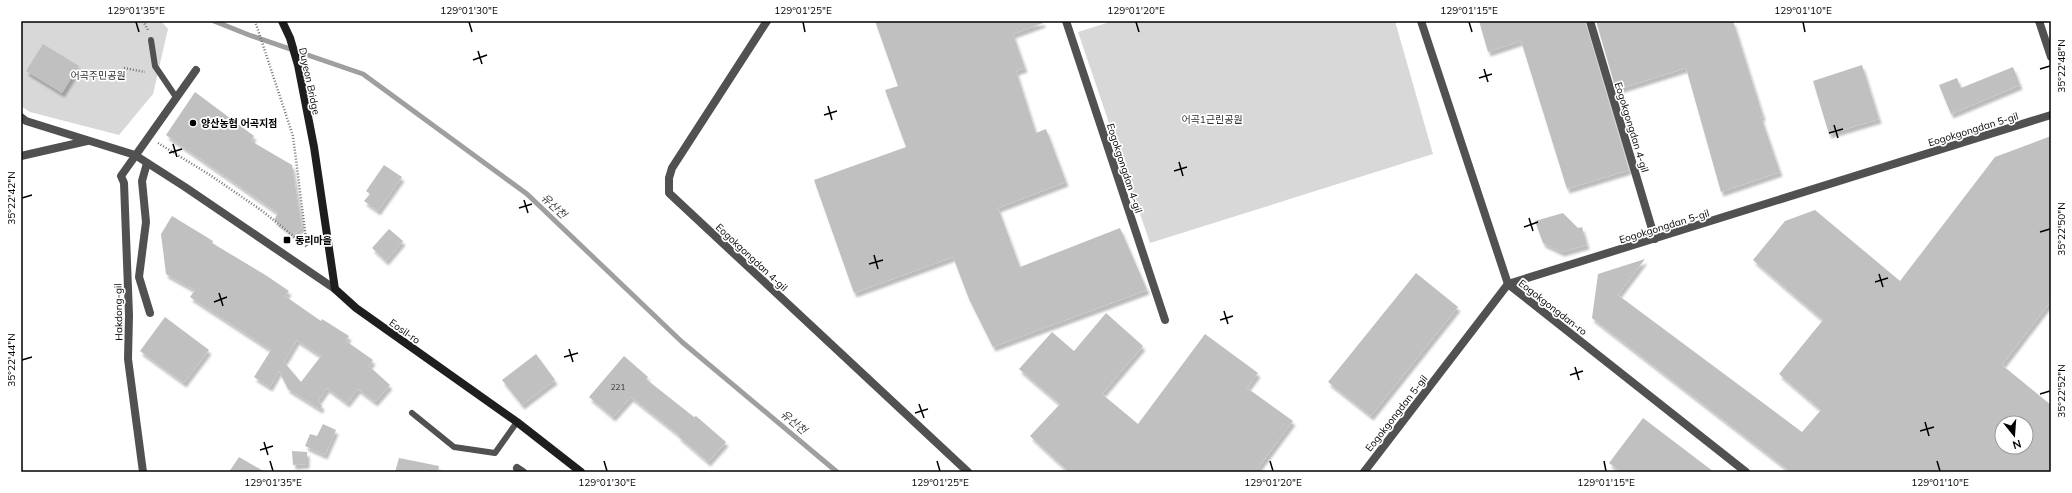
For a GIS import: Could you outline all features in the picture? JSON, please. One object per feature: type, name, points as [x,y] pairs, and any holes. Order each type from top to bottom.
[{"type":"main road","name":"Duyeon Bridge","points":[[282,21],[290,38],[298,65],[314,147],[335,289]]},
{"type":"main road","name":"Eosil-ro","points":[[335,289],[356,308],[517,422],[581,472]]},
{"type":"street","name":"Eogokgongdan 4-gil","points":[[767,21],[672,168],[669,178],[669,193],[968,472]]},
{"type":"street","name":"Eogokgongdan 4-gil","points":[[1066,21],[1164,320]]},
{"type":"street","name":"Eogokgongdan-ro","points":[[1421,21],[1508,284],[1746,472]]},
{"type":"street","name":"Eogokgongdan 4-gil","points":[[1590,21],[1655,239]]},
{"type":"street","points":[[2039,21],[2051,57]]},
{"type":"street","name":"Hakdong-gil","points":[[143,472],[128,359],[129,315],[124,183],[121,176],[196,70]]},
{"type":"street","name":"Eogokgongdan 5-gil","points":[[1364,472],[1508,284],[2051,115]]},
{"type":"street","points":[[21,117],[26,121],[135,155],[186,187],[335,289]]},
{"type":"street","points":[[21,156],[87,141]]},
{"type":"street","points":[[147,163],[142,181],[146,222],[139,277],[150,313]]},
{"type":"lane","points":[[151,40],[155,66],[176,97]]},
{"type":"lane","points":[[412,413],[454,446],[495,453],[517,422]]},
{"type":"path","points":[[158,143],[210,175],[242,197],[306,247],[293,136],[255,21]]},
{"type":"green space","name":"어곡주민공원","points":[[21,21],[161,21],[168,29],[153,94],[119,135],[30,112],[21,106]]},
{"type":"green space","name":"어곡1근린공원","points":[[1113,21],[1395,21],[1433,154],[1150,243],[1078,32]]},
{"type":"building","points":[[875,21],[1043,21],[1043,23],[1013,34],[1025,68],[1016,71],[1036,133],[1046,129],[1066,182],[998,208],[1020,267],[1120,228],[1147,290],[993,347],[969,299],[953,257],[854,293],[814,180],[906,147],[885,90],[898,86]]},
{"type":"building","points":[[1479,21],[1585,21],[1629,170],[1567,189],[1521,41],[1488,52]]},
{"type":"building","points":[[1596,21],[1733,21],[1763,116],[1761,117],[1780,172],[1721,192],[1686,68],[1616,90]]},
{"type":"building","points":[[43,44],[79,66],[62,93],[26,71]]},
{"type":"building","points":[[1862,65],[1879,119],[1829,134],[1813,81]]},
{"type":"building","points":[[2013,67],[2020,85],[1951,114],[1939,85],[1957,78],[1961,88]]},
{"type":"building","points":[[195,92],[254,136],[251,141],[292,165],[302,227],[293,235],[274,220],[278,213],[166,135]]},
{"type":"building","points":[[2051,136],[2051,301],[2002,365],[2051,405],[2051,472],[1791,472],[1592,318],[1598,274],[1645,259],[1618,295],[1802,432],[1821,410],[1779,374],[1823,320],[1753,260],[1785,221],[1815,210],[1900,281],[1995,157]]},
{"type":"building","points":[[384,165],[402,177],[378,211],[364,201],[370,194],[366,191]]},
{"type":"building","points":[[1563,213],[1578,228],[1582,227],[1587,245],[1562,252],[1543,243],[1535,221]]},
{"type":"building","points":[[172,216],[213,241],[212,243],[267,276],[289,291],[285,296],[321,321],[322,319],[349,336],[346,341],[373,360],[369,366],[390,385],[375,402],[358,389],[347,403],[327,388],[318,401],[322,406],[320,409],[288,389],[279,371],[270,387],[254,377],[271,350],[190,297],[195,290],[166,274],[161,234]],"holes":[[[297,340],[321,356],[301,382],[284,362]]]},
{"type":"building","points":[[389,229],[403,241],[386,261],[372,248]]},
{"type":"building","points":[[1416,273],[1458,307],[1371,416],[1328,382]]},
{"type":"building","points":[[1106,313],[1143,346],[1102,394],[1138,424],[1205,334],[1258,373],[1247,388],[1293,421],[1255,472],[1069,472],[1030,436],[1060,404],[1019,369],[1052,332],[1074,351]]},
{"type":"building","points":[[165,317],[209,350],[184,383],[140,351]]},
{"type":"building","points":[[536,354],[555,380],[522,405],[502,380]]},
{"type":"building","points":[[624,356],[648,377],[646,379],[694,417],[696,416],[726,442],[708,462],[678,436],[679,435],[631,397],[613,417],[589,397]]},
{"type":"building","points":[[1643,418],[1714,472],[1621,472],[1609,463]]},
{"type":"building","points":[[323,424],[336,430],[325,455],[305,446],[310,434],[317,436]]},
{"type":"building","points":[[292,451],[307,452],[307,464],[293,465]]},
{"type":"building","points":[[239,457],[265,472],[229,472]]},
{"type":"building","points":[[399,458],[439,466],[438,472],[395,472]]},
{"type":"waterway","name":"유산천","points":[[214,21],[249,35],[363,74],[527,194],[682,342],[837,472]]},
{"type":"place","name":"양산농협 어곡지점","points":[[193,123]]},
{"type":"place","name":"동리마을","points":[[287,240]]}]
